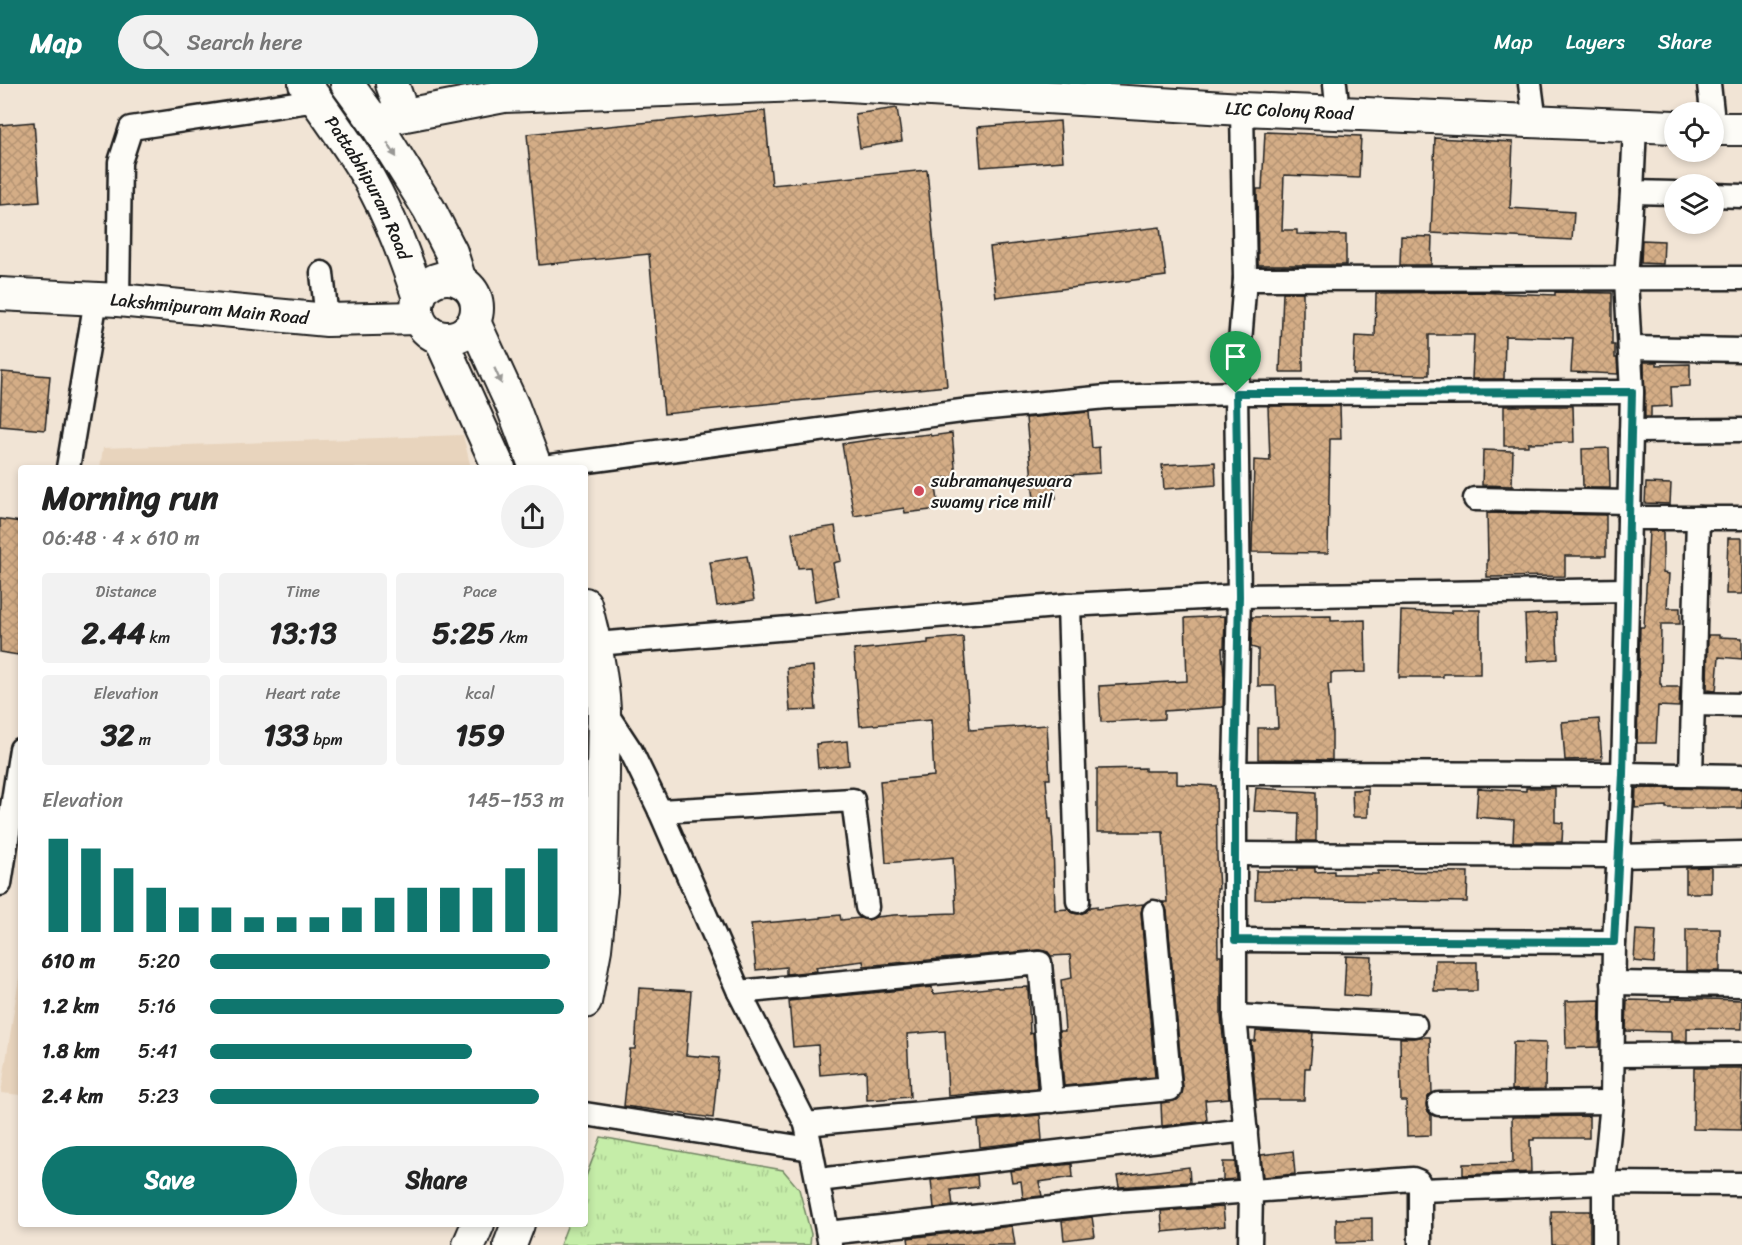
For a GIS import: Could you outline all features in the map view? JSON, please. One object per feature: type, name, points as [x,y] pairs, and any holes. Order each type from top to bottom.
[{"type":"street","name":"Pattabhipuram Road","points":[[347,84],[388,117],[443,233],[460,281]]},
{"type":"street","points":[[388,117],[392,84]]},
{"type":"street","name":"LIC Colony Road","points":[[388,117],[504,96],[638,87],[830,84],[1242,109],[1336,98],[1535,122],[1664,127]]},
{"type":"street","points":[[1530,84],[1535,122]]},
{"type":"street","points":[[1709,84],[1711,102]]},
{"type":"street","name":"Pattabhipuram Road","points":[[310,92],[374,188],[400,247],[426,318],[498,465]]},
{"type":"street","points":[[69,465],[107,299],[120,162],[131,128],[310,92]]},
{"type":"street","points":[[1242,109],[1245,279],[1236,393],[1239,596],[1235,773],[1235,1016],[1251,1191],[1250,1245]]},
{"type":"street","points":[[1604,1245],[1604,1183],[1612,1102],[1614,942],[1623,774],[1632,392],[1626,279],[1635,126]]},
{"type":"street","points":[[1724,128],[1742,129]]},
{"type":"street","points":[[1632,192],[1664,194]]},
{"type":"street","points":[[1724,195],[1742,196]]},
{"type":"street","points":[[322,273],[327,320]]},
{"type":"street","points":[[450,278],[468,286],[474,294],[477,313],[474,322],[460,336],[450,338],[426,318],[424,289],[431,282],[450,278]]},
{"type":"street","points":[[1245,279],[1742,278]]},
{"type":"street","name":"Lakshmipuram Main Road","points":[[0,294],[107,299],[327,320],[426,318]]},
{"type":"street","points":[[474,322],[513,407],[535,465]]},
{"type":"street","points":[[1630,348],[1742,350]]},
{"type":"street","points":[[558,465],[969,410],[1107,397],[1236,393],[1632,392]]},
{"type":"street","points":[[1631,431],[1742,430]]},
{"type":"street","points":[[1475,499],[1629,510],[1698,518],[1742,518]]},
{"type":"street","points":[[1691,775],[1698,518]]},
{"type":"street","points":[[596,644],[1069,605],[1239,596],[1627,590]]},
{"type":"street","points":[[1069,605],[1078,901]]},
{"type":"street","points":[[588,615],[596,644],[604,710],[601,891],[595,949],[588,986]]},
{"type":"street","points":[[1693,704],[1742,705]]},
{"type":"street","points":[[604,710],[631,751],[660,811],[738,992],[806,1124],[829,1239],[1116,1201],[1413,1179],[1418,1181],[1421,1190],[1420,1245]]},
{"type":"street","points":[[0,748],[18,749]]},
{"type":"street","points":[[0,884],[18,768]]},
{"type":"street","points":[[1235,773],[1742,776]]},
{"type":"street","points":[[660,811],[853,800],[867,907]]},
{"type":"street","points":[[1236,854],[1742,853]]},
{"type":"street","points":[[806,1124],[1170,1089],[1154,912]]},
{"type":"street","points":[[1235,940],[1614,942]]},
{"type":"street","points":[[738,992],[1040,963],[1052,1101]]},
{"type":"street","points":[[1613,983],[1742,985]]},
{"type":"street","points":[[1235,1016],[1415,1025]]},
{"type":"street","points":[[1613,1055],[1742,1054]]},
{"type":"street","points":[[1439,1104],[1612,1102]]},
{"type":"street","points":[[588,1113],[811,1149]]},
{"type":"street","points":[[818,1180],[1246,1130]]},
{"type":"street","points":[[1421,1190],[1604,1183],[1742,1184]]},
{"type":"street","points":[[469,1245],[477,1227]]},
{"type":"street","points":[[510,1245],[517,1227]]},
{"type":"shaded area","points":[[463,435],[470,465],[100,465],[103,448]]},
{"type":"shaded area","points":[[18,984],[18,1095],[1,1093]]},
{"type":"green space","points":[[601,1137],[783,1170],[799,1189],[811,1234],[810,1245],[560,1245],[567,1227],[588,1227],[588,1171]]},
{"type":"building","points":[[897,108],[902,141],[860,148],[855,114]]},
{"type":"building","points":[[765,111],[772,185],[927,170],[947,386],[664,414],[649,254],[539,265],[527,134]]},
{"type":"building","points":[[1060,121],[1063,161],[981,167],[978,127]]},
{"type":"building","points":[[34,122],[40,202],[0,205],[0,125]]},
{"type":"building","points":[[1265,132],[1361,136],[1359,178],[1284,175],[1282,230],[1297,230],[1297,234],[1346,235],[1346,265],[1258,265],[1257,189],[1262,189]]},
{"type":"building","points":[[1435,138],[1513,142],[1510,208],[1574,212],[1572,240],[1431,233]]},
{"type":"building","points":[[1160,227],[1166,276],[996,297],[990,247]]},
{"type":"building","points":[[1401,236],[1432,237],[1431,265],[1400,265]]},
{"type":"building","points":[[1642,240],[1664,241],[1663,264],[1641,263]]},
{"type":"building","points":[[1283,292],[1303,292],[1303,372],[1280,372]]},
{"type":"building","points":[[1475,292],[1555,295],[1555,292],[1612,293],[1612,345],[1615,345],[1618,374],[1571,372],[1573,338],[1505,336],[1504,379],[1472,379],[1474,335],[1429,335],[1429,375],[1353,374],[1355,336],[1375,337],[1376,293]]},
{"type":"building","points":[[1644,362],[1657,362],[1657,365],[1690,364],[1690,386],[1671,387],[1672,406],[1651,407],[1651,417],[1645,417]]},
{"type":"building","points":[[2,372],[50,376],[45,430],[0,426]]},
{"type":"building","points":[[1268,406],[1340,406],[1341,439],[1330,439],[1328,553],[1252,552],[1254,460],[1270,461]]},
{"type":"building","points":[[1504,406],[1573,406],[1574,442],[1504,446]]},
{"type":"building","points":[[1089,412],[1092,448],[1099,447],[1100,473],[1053,476],[1056,498],[1034,500],[1026,418]]},
{"type":"building","points":[[952,433],[956,477],[935,479],[939,509],[905,513],[904,508],[854,516],[842,444],[881,438]]},
{"type":"building","points":[[1609,448],[1610,488],[1583,488],[1582,449]]},
{"type":"building","points":[[1483,450],[1513,451],[1512,486],[1482,485]]},
{"type":"building","points":[[1215,462],[1216,485],[1164,489],[1162,465]]},
{"type":"building","points":[[1646,483],[1671,484],[1670,504],[1645,503]]},
{"type":"building","points":[[1487,513],[1606,515],[1606,556],[1565,556],[1565,576],[1487,577]]},
{"type":"building","points":[[0,519],[18,522],[18,655],[0,652]]},
{"type":"building","points":[[835,526],[841,561],[833,563],[839,596],[815,601],[810,567],[798,568],[792,533]]},
{"type":"building","points":[[1649,531],[1663,531],[1663,573],[1669,574],[1667,608],[1680,608],[1680,624],[1661,624],[1660,684],[1662,687],[1680,687],[1679,707],[1658,706],[1656,743],[1637,743],[1640,627],[1644,627]]},
{"type":"building","points":[[1728,538],[1742,538],[1742,594],[1726,594]]},
{"type":"building","points":[[747,556],[754,600],[717,606],[710,562]]},
{"type":"building","points":[[1451,610],[1480,610],[1480,674],[1399,677],[1401,611],[1451,613]]},
{"type":"building","points":[[1556,613],[1558,659],[1527,661],[1525,615]]},
{"type":"building","points":[[1225,616],[1224,648],[1222,648],[1223,707],[1164,711],[1164,719],[1101,722],[1099,686],[1187,681],[1185,618]]},
{"type":"building","points":[[1331,616],[1331,621],[1365,620],[1366,672],[1331,673],[1331,684],[1328,684],[1332,760],[1258,759],[1258,728],[1278,728],[1276,686],[1258,686],[1258,649],[1251,647],[1252,617]]},
{"type":"building","points":[[1708,635],[1742,638],[1742,659],[1719,657],[1716,691],[1707,690]]},
{"type":"building","points":[[963,637],[970,730],[1047,725],[1050,779],[1046,779],[1053,843],[1055,910],[1068,909],[1072,913],[1079,914],[1086,912],[1090,907],[1097,906],[1097,909],[1143,904],[1141,913],[1155,1077],[1064,1086],[1059,1031],[1065,1031],[1061,980],[1072,978],[1070,955],[1051,956],[1048,952],[1039,950],[864,966],[863,961],[816,967],[817,971],[786,974],[786,967],[756,970],[751,924],[840,915],[841,920],[860,918],[868,920],[894,915],[956,913],[953,857],[886,863],[880,781],[934,776],[931,720],[860,726],[854,650],[928,643],[928,640]]},
{"type":"building","points":[[813,666],[816,710],[790,711],[787,668]]},
{"type":"building","points":[[1599,719],[1602,759],[1565,760],[1562,722]]},
{"type":"building","points":[[847,741],[849,765],[818,768],[816,744]]},
{"type":"building","points":[[1145,768],[1145,771],[1177,771],[1177,784],[1216,786],[1218,956],[1221,956],[1221,1016],[1229,1098],[1205,1100],[1207,1121],[1162,1126],[1161,1103],[1177,1100],[1182,1095],[1183,1088],[1167,911],[1163,902],[1167,902],[1163,832],[1097,832],[1097,769]]},
{"type":"building","points":[[1256,788],[1316,792],[1316,841],[1298,841],[1299,813],[1254,811]]},
{"type":"building","points":[[1478,788],[1526,791],[1526,788],[1555,788],[1555,822],[1563,823],[1562,842],[1513,842],[1514,820],[1476,817]]},
{"type":"building","points":[[1636,788],[1742,789],[1742,808],[1666,808],[1666,806],[1635,808]]},
{"type":"building","points":[[1368,789],[1368,817],[1353,817],[1352,790]]},
{"type":"building","points":[[1711,867],[1711,893],[1686,893],[1686,868]]},
{"type":"building","points":[[1297,868],[1315,868],[1315,872],[1334,871],[1334,874],[1378,874],[1378,871],[1468,872],[1467,902],[1255,899],[1256,871],[1297,871]]},
{"type":"building","points":[[1686,929],[1720,929],[1720,971],[1686,971]]},
{"type":"building","points":[[1636,930],[1656,931],[1654,963],[1634,961]]},
{"type":"building","points":[[1346,956],[1372,957],[1370,997],[1344,995]]},
{"type":"building","points":[[1435,960],[1477,962],[1477,991],[1434,991]]},
{"type":"building","points":[[932,987],[933,994],[997,987],[1028,987],[1030,1034],[1033,1033],[1037,1088],[948,1096],[945,1031],[907,1034],[910,1097],[867,1100],[866,1071],[820,1075],[818,1045],[793,1047],[789,1001]]},
{"type":"building","points":[[639,988],[691,991],[686,1055],[719,1058],[713,1118],[624,1106],[630,1049],[635,1049]]},
{"type":"building","points":[[1672,998],[1742,1000],[1742,1029],[1687,1028],[1687,1041],[1671,1041],[1671,1032],[1626,1031],[1627,1000],[1672,1001]]},
{"type":"building","points":[[1600,1000],[1599,1047],[1566,1048],[1565,1001]]},
{"type":"building","points":[[1256,1031],[1313,1033],[1310,1068],[1305,1068],[1304,1100],[1256,1100],[1251,1041],[1255,1041]]},
{"type":"building","points":[[1430,1037],[1432,1093],[1426,1104],[1431,1115],[1431,1135],[1407,1136],[1406,1101],[1401,1101],[1400,1038]]},
{"type":"building","points":[[1513,1042],[1546,1043],[1545,1089],[1512,1090]]},
{"type":"building","points":[[1694,1068],[1742,1068],[1741,1130],[1693,1129]]},
{"type":"building","points":[[1040,1115],[1042,1140],[980,1147],[978,1121]]},
{"type":"building","points":[[1589,1116],[1589,1138],[1534,1138],[1530,1140],[1531,1172],[1463,1175],[1463,1164],[1513,1163],[1512,1117]]},
{"type":"building","points":[[1293,1151],[1295,1174],[1263,1177],[1261,1155]]},
{"type":"building","points":[[1223,1162],[1235,1162],[1236,1179],[1223,1180]]},
{"type":"building","points":[[1072,1164],[1073,1177],[1039,1182],[1042,1196],[1023,1198],[1021,1181],[1012,1182],[1010,1171]]},
{"type":"building","points":[[1189,1167],[1190,1182],[1119,1187],[1117,1176]]},
{"type":"building","points":[[977,1175],[978,1187],[951,1190],[953,1206],[934,1208],[931,1180]]},
{"type":"building","points":[[1223,1207],[1225,1226],[1163,1232],[1161,1211]]},
{"type":"building","points":[[1551,1211],[1590,1211],[1590,1245],[1552,1245]]},
{"type":"building","points":[[1092,1217],[1095,1236],[1064,1240],[1062,1221]]},
{"type":"building","points":[[1372,1218],[1372,1242],[1336,1243],[1336,1219]]},
{"type":"building","points":[[1012,1226],[1015,1245],[909,1245],[908,1238]]},
{"type":"place","name":"subramanyeswara swamy rice mill","points":[[919,491]]},
{"type":"route","points":[[1632,392],[1623,774],[1614,942],[1235,940],[1235,773],[1239,596],[1236,393],[1632,392]]}]
